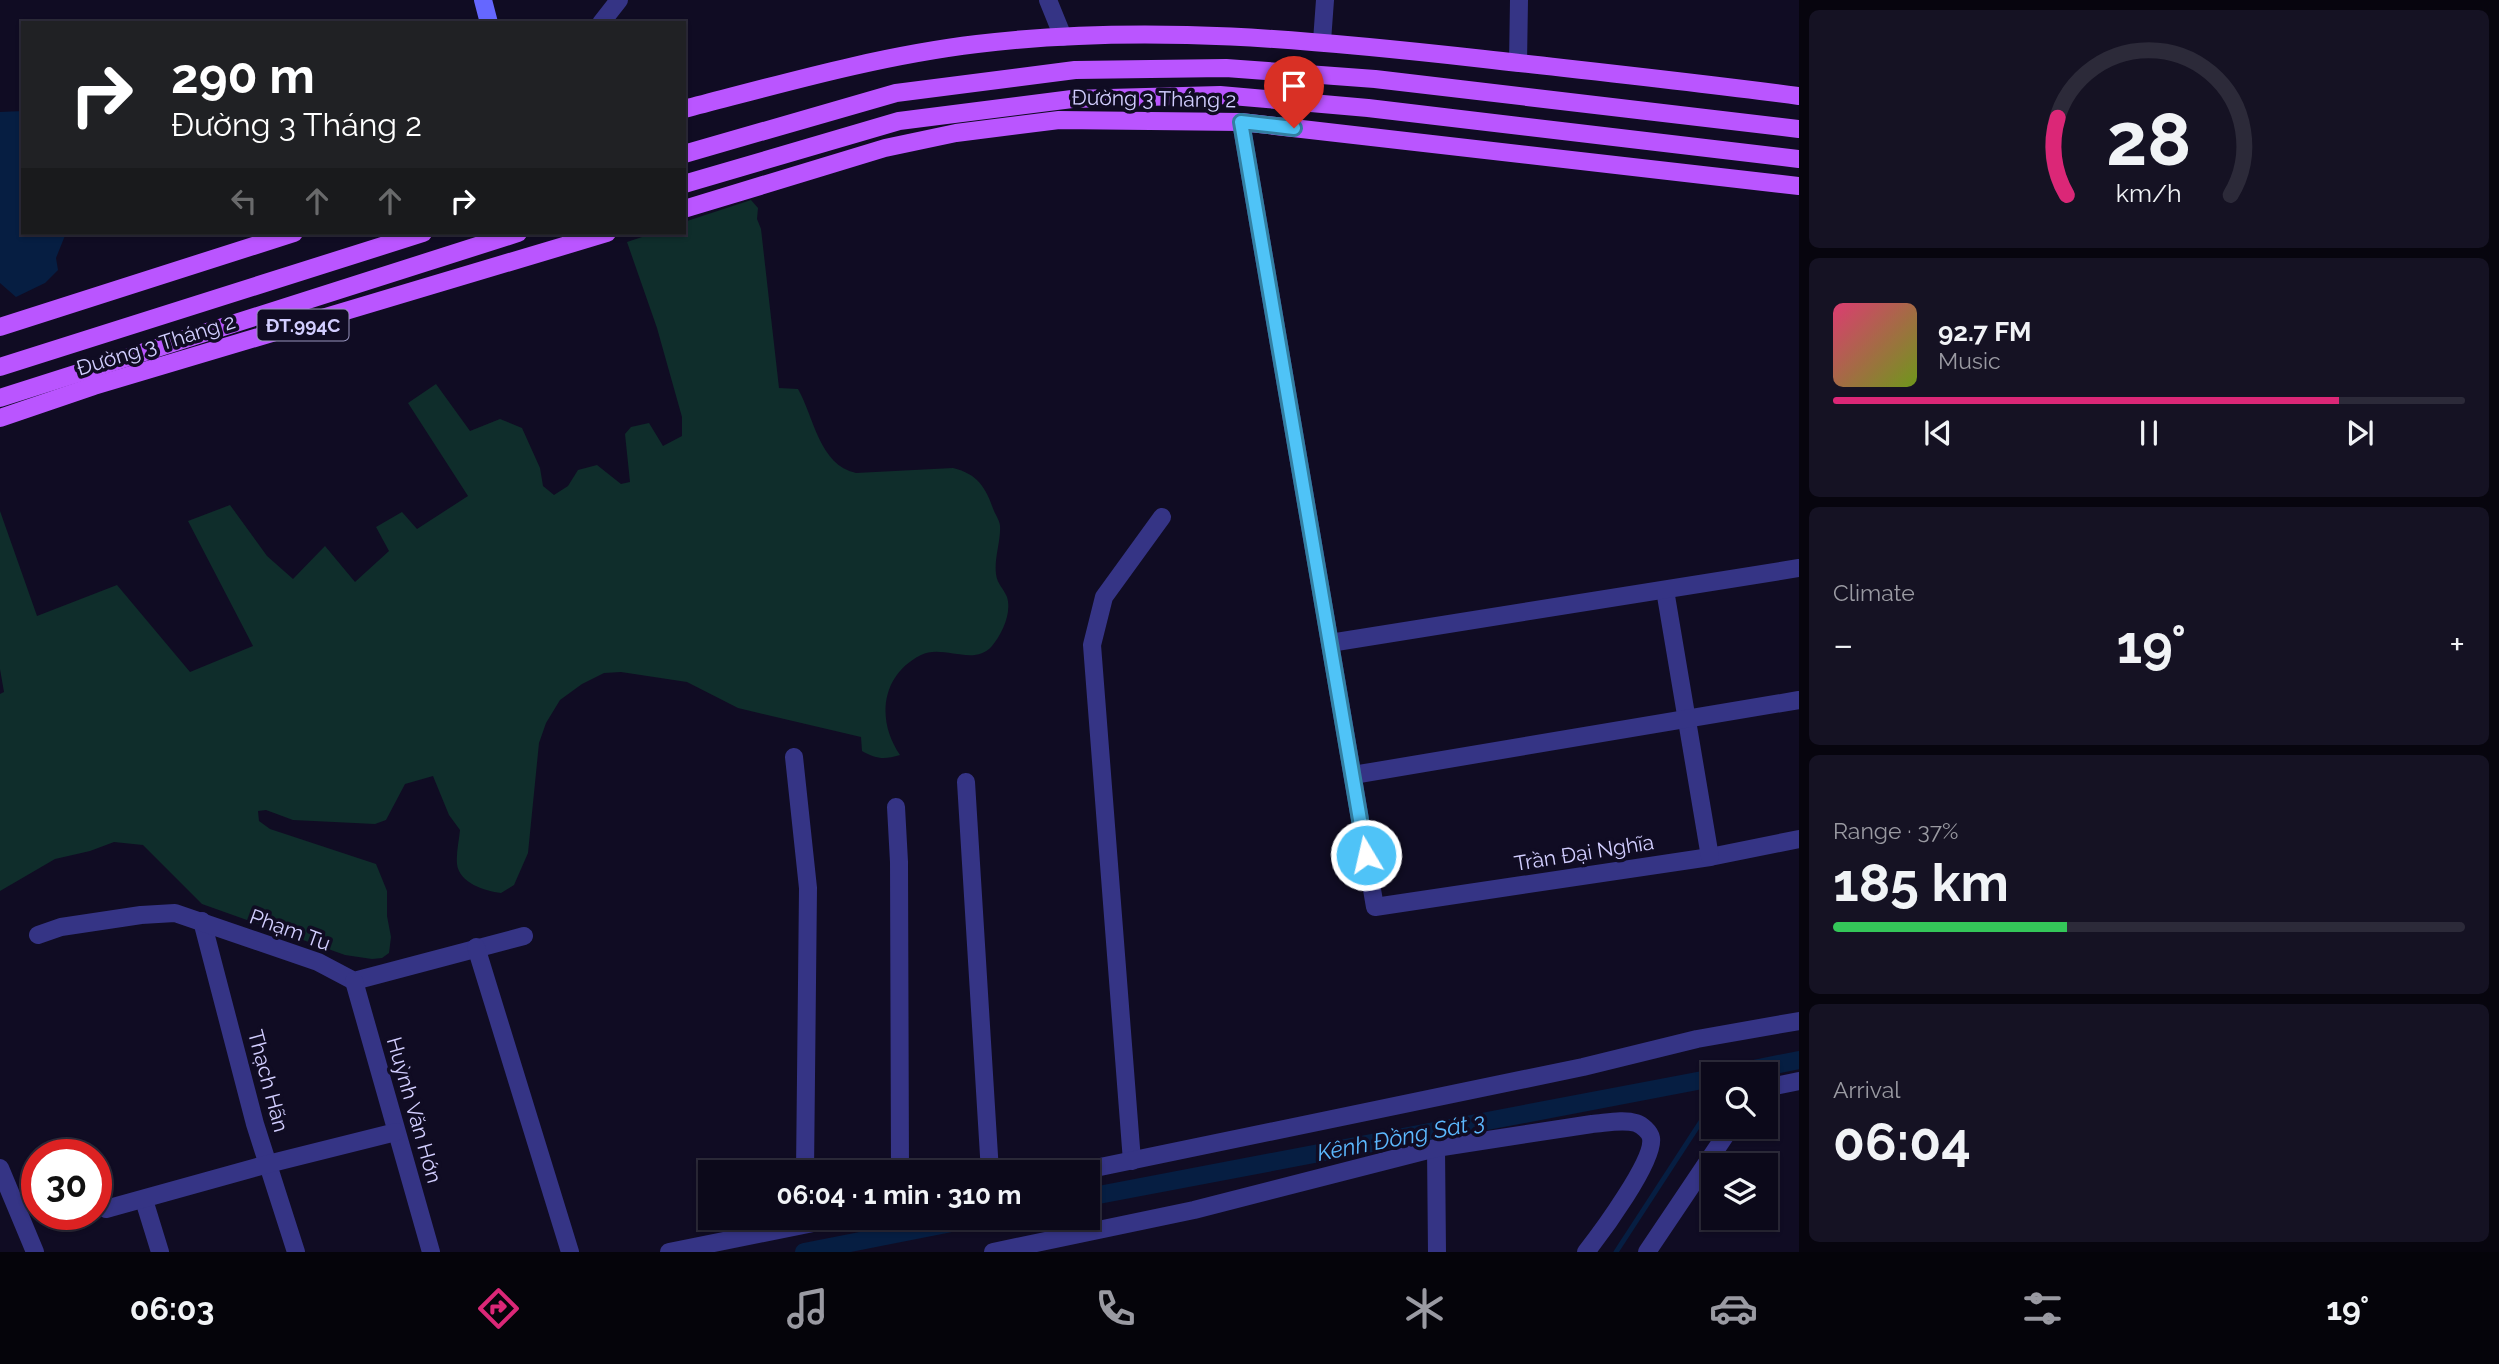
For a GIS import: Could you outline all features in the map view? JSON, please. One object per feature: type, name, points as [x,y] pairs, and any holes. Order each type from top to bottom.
[{"type":"main road","points":[[686,108],[857,64],[977,44],[1063,37],[1209,34],[1322,40],[1655,76],[1799,96]]},
{"type":"main road","name":"Đường 3 Tháng 2","points":[[686,153],[896,93],[1088,70],[1226,68],[1375,79],[1799,129]]},
{"type":"main road","name":"Đường 3 Tháng 2","points":[[686,183],[899,121],[1072,99],[1220,95],[1368,108],[1799,159]]},
{"type":"main road","name":"Đường 3 Tháng 2","points":[[686,208],[885,148],[956,133],[1059,120],[1241,122],[1799,186]]},
{"type":"main road","points":[[0,327],[288,235]]},
{"type":"main road","name":"Đường 3 Tháng 2","points":[[0,367],[418,235]]},
{"type":"main road","name":"Đường 3 Tháng 2","points":[[0,398],[512,235]]},
{"type":"main road","name":"Đường 3 Tháng 2","points":[[0,418],[554,241],[594,235]]},
{"type":"street","points":[[483,0],[488,21]]},
{"type":"street","points":[[603,21],[619,0]]},
{"type":"street","points":[[1048,0],[1063,37]]},
{"type":"street","points":[[1322,40],[1325,0]]},
{"type":"street","points":[[1518,63],[1520,0]]},
{"type":"street","points":[[1241,122],[1353,775],[1799,700]]},
{"type":"street","points":[[1132,1161],[1093,646],[1104,597],[1162,517]]},
{"type":"street","points":[[1330,643],[1799,568]]},
{"type":"street","points":[[1665,590],[1710,857]]},
{"type":"street","points":[[794,757],[808,888],[805,1160]]},
{"type":"street","name":"Trần Đại Nghĩa","points":[[1353,775],[1375,907],[1710,857],[1799,839]]},
{"type":"street","points":[[966,782],[989,1160]]},
{"type":"street","points":[[896,807],[899,862],[900,1160]]},
{"type":"street","name":"Phạm Tu","points":[[38,935],[61,927],[141,915],[175,913],[318,962],[354,981]]},
{"type":"street","name":"Thạch Hãn","points":[[202,921],[255,1125],[296,1252]]},
{"type":"street","points":[[354,981],[524,936]]},
{"type":"street","points":[[476,947],[570,1252]]},
{"type":"street","name":"Huỳnh Văn Hớn","points":[[354,981],[431,1252]]},
{"type":"street","points":[[1100,1167],[1570,1070],[1697,1039],[1799,1021]]},
{"type":"street","points":[[1778,1085],[1799,1081]]},
{"type":"street","points":[[993,1252],[1194,1210],[1436,1148],[1592,1124],[1637,1123],[1648,1131],[1651,1139],[1646,1160],[1586,1252]]},
{"type":"street","points":[[112,1207],[396,1132]]},
{"type":"street","points":[[1647,1252],[1723,1139]]},
{"type":"street","points":[[1436,1148],[1437,1252]]},
{"type":"street","points":[[0,1168],[34,1252]]},
{"type":"street","points":[[144,1199],[160,1252]]},
{"type":"street","points":[[668,1252],[765,1230]]},
{"type":"green space","points":[[751,200],[758,208],[757,219],[761,229],[779,388],[798,389],[819,438],[834,460],[856,473],[953,468],[975,478],[988,495],[999,523],[996,574],[1007,597],[1007,616],[999,636],[985,652],[967,655],[930,652],[921,655],[897,674],[886,699],[886,713],[892,741],[900,755],[885,758],[872,756],[862,751],[861,737],[738,708],[687,682],[621,672],[604,673],[582,684],[560,700],[546,723],[539,743],[528,853],[514,885],[501,893],[474,885],[459,871],[457,856],[460,830],[449,815],[433,776],[405,784],[386,820],[375,824],[293,820],[266,810],[258,811],[259,821],[270,829],[376,864],[387,891],[387,916],[391,937],[389,953],[382,958],[345,955],[202,904],[143,845],[114,842],[55,859],[0,891],[0,694],[4,692],[0,669],[0,511],[37,616],[117,585],[190,672],[253,646],[188,521],[230,505],[267,556],[293,579],[325,546],[355,582],[389,551],[376,527],[402,512],[417,529],[468,496],[408,403],[436,384],[470,431],[500,419],[522,428],[540,468],[543,486],[554,495],[568,486],[578,470],[597,465],[621,484],[630,482],[625,434],[631,427],[649,423],[663,446],[682,436],[682,417],[657,328],[627,242],[648,235],[686,235],[686,221]]},
{"type":"water","points":[[21,111],[21,235],[65,235],[56,258],[58,270],[45,283],[16,297],[0,283],[0,112]]},
{"type":"waterway","points":[[1778,1064],[1799,1060]]},
{"type":"waterway","name":"Kênh Đồng Sát 3","points":[[1100,1195],[1701,1080]]},
{"type":"waterway","points":[[1616,1252],[1701,1121]]},
{"type":"waterway","name":"Kênh Đồng Sát 3","points":[[804,1252],[916,1230]]},
{"type":"route","points":[[1294,128],[1241,122],[1366,855]]}]
